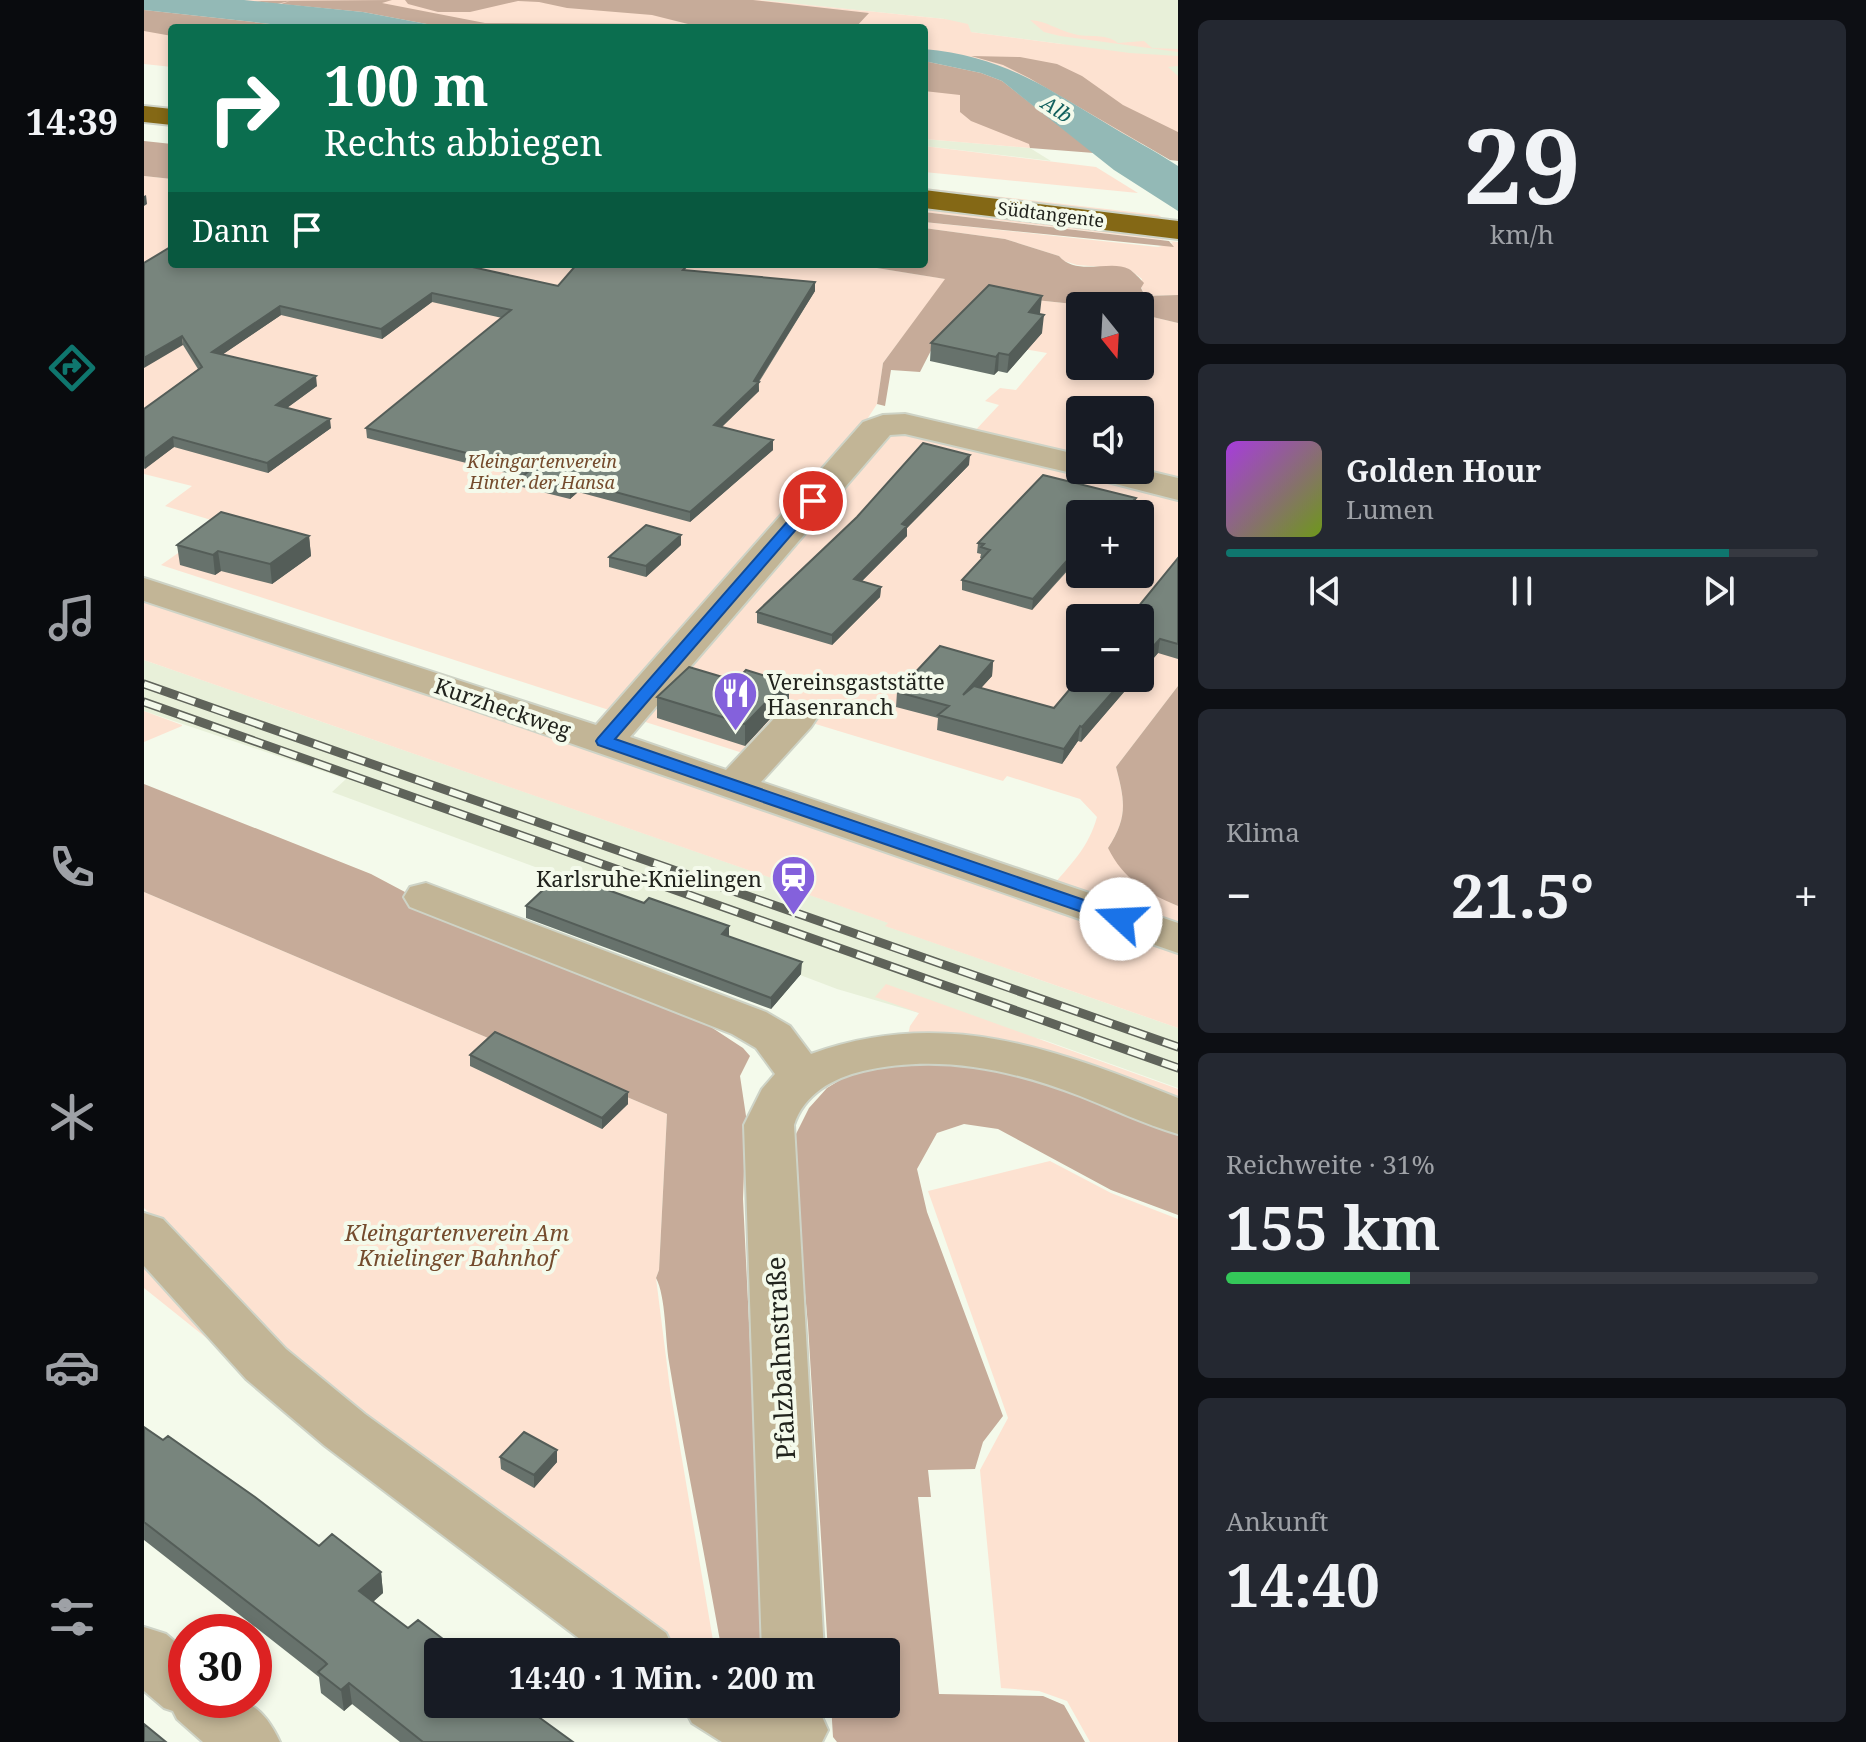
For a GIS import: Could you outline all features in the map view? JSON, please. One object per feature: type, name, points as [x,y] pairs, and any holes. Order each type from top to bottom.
[{"type":"highway","points":[[144,99],[168,102]]},
{"type":"highway","points":[[144,114],[168,117]]},
{"type":"highway","name":"Südtangente","points":[[928,182],[1178,212]]},
{"type":"highway","name":"Südtangente","points":[[928,199],[1178,230]]},
{"type":"street","points":[[604,741],[875,429],[883,425],[905,424],[1066,462]]},
{"type":"street","points":[[1154,483],[1178,489]]},
{"type":"street","name":"Kurzheckweg","points":[[144,589],[604,741],[1178,939]]},
{"type":"street","points":[[734,786],[797,718]]},
{"type":"street","points":[[426,897],[749,1023],[773,1037],[803,1077],[822,1066],[889,1049],[933,1046],[973,1048],[1040,1063],[1178,1117]]},
{"type":"street","name":"Pfalzbahnstraße","points":[[792,1638],[769,1125],[773,1109],[785,1092],[803,1077]]},
{"type":"street","points":[[144,1232],[266,1364],[301,1394],[625,1638]]},
{"type":"street","points":[[144,1653],[168,1674]]},
{"type":"street","points":[[220,1718],[248,1742]]},
{"type":"street","points":[[738,1718],[758,1730],[796,1725]]},
{"type":"shaded area","points":[[392,0],[382,3],[485,23],[688,24],[427,24],[363,12],[281,4],[290,1],[277,4],[254,1]]},
{"type":"shaded area","points":[[405,0],[753,0],[869,13],[859,24],[688,24],[652,15],[567,8],[539,2],[518,1],[470,12],[438,12],[408,4]]},
{"type":"shaded area","points":[[760,0],[1178,0],[1178,88],[1062,44],[971,32],[945,19]]},
{"type":"shaded area","points":[[144,10],[271,24],[168,24],[168,35],[144,31]]},
{"type":"shaded area","points":[[971,56],[1020,57],[1057,64],[1082,76],[1123,105],[1178,132],[1178,161],[1170,160],[1029,78],[1003,65]]},
{"type":"shaded area","points":[[928,62],[981,73],[1002,81],[1094,153],[1030,148],[1029,144],[971,121],[960,112],[960,95],[928,91]]},
{"type":"shaded area","points":[[928,139],[1030,148],[1051,161],[928,146]]},
{"type":"shaded area","points":[[144,141],[168,144],[168,179],[144,176]]},
{"type":"shaded area","points":[[928,212],[1169,241],[1174,247],[928,222]]},
{"type":"shaded area","points":[[928,229],[1005,239],[1084,267],[1121,266],[1144,283],[1141,288],[1143,292],[1066,292],[1066,303],[1015,298],[940,333],[920,372],[891,370],[885,406],[877,404],[883,363],[945,279],[877,268],[928,268]]},
{"type":"shaded area","points":[[1178,295],[1178,323],[1154,317],[1154,296]]},
{"type":"shaded area","points":[[144,660],[801,888],[799,891],[889,923],[886,926],[1178,1028],[1178,1088],[1044,1040],[919,1013],[837,989],[705,939],[649,909],[332,792],[346,779],[144,711]]},
{"type":"shaded area","points":[[1178,686],[1178,906],[1137,884],[1121,868],[1108,848],[1119,827],[1123,809],[1116,767]]},
{"type":"shaded area","points":[[144,784],[371,874],[437,909],[688,1012],[743,1048],[750,1056],[740,1076],[746,1116],[743,1199],[764,1638],[719,1638],[669,1362],[662,1296],[656,1278],[659,1270],[667,1114],[144,892]]},
{"type":"shaded area","points":[[884,1062],[1016,1064],[1178,1129],[1178,1215],[1111,1190],[998,1129],[964,1124],[937,1133],[917,1169],[927,1212],[1003,1416],[983,1442],[975,1469],[928,1470],[931,1497],[918,1497],[939,1694],[1043,1696],[1064,1705],[1085,1742],[837,1742],[833,1737],[832,1718],[900,1718],[900,1638],[827,1638],[808,1325],[791,1144],[809,1108],[827,1088],[850,1074]]},
{"type":"green space","points":[[144,0],[760,0],[945,19],[968,24],[971,32],[1130,53],[1178,56],[1178,66],[1168,67],[1178,76],[1178,142],[1030,148],[928,139],[928,24],[168,24],[168,67],[144,64]]},
{"type":"green space","points":[[1030,20],[1074,34],[1103,37],[1118,43],[1144,41],[1152,48],[1178,49],[1178,52],[1060,36],[1044,32]]},
{"type":"green space","points":[[928,146],[1096,167],[1138,193],[928,172]]},
{"type":"green space","name":"Kleingartenverein Hinter der Hansa","points":[[144,176],[168,179],[168,268],[877,268],[946,279],[883,363],[877,404],[866,421],[609,710],[161,565],[221,523],[165,506],[192,486],[144,474]]},
{"type":"green space","points":[[928,188],[1158,215],[1165,219],[928,192]]},
{"type":"green space","points":[[928,209],[1165,237],[1163,240],[928,212]]},
{"type":"green space","points":[[928,222],[1158,247],[1173,243],[1169,241],[1178,242],[1178,295],[1154,296],[1154,292],[1143,292],[1142,279],[1129,269],[1077,265],[1005,239],[928,229]]},
{"type":"green space","points":[[1015,298],[1066,303],[1066,380],[1154,380],[1154,317],[1178,323],[1178,484],[1154,475],[1154,396],[1066,396],[1066,459],[971,435],[999,405],[985,401],[1000,388],[1016,390],[1047,353],[1018,348]]},
{"type":"green space","points":[[898,429],[1066,470],[1066,484],[1124,484],[1178,497],[1178,686],[1116,767],[1123,809],[1119,827],[1108,848],[1169,902],[1178,906],[1178,928],[1054,884],[1074,861],[1094,827],[1097,817],[1080,799],[1007,776],[1003,781],[786,715],[749,755],[636,719]]},
{"type":"green space","points":[[144,601],[593,750],[1178,952],[1178,1028],[885,926],[888,923],[798,891],[800,888],[144,660]]},
{"type":"green space","points":[[144,711],[182,725],[182,726],[144,742]]},
{"type":"green space","name":"Kleingartenverein Am Knielinger Bahnhof","points":[[144,892],[667,1114],[659,1270],[656,1278],[670,1389],[713,1638],[650,1638],[364,1429],[144,1208]]},
{"type":"green space","points":[[886,984],[1178,1089],[1178,1106],[908,1035],[919,1013],[875,997]]},
{"type":"green space","points":[[1050,1161],[1111,1193],[1178,1219],[1178,1742],[1090,1742],[1067,1701],[1039,1691],[1001,1688],[980,1470],[1008,1418],[928,1191]]},
{"type":"green space","points":[[144,1246],[265,1385],[144,1288]]},
{"type":"water","points":[[144,0],[244,0],[363,12],[427,24],[271,24],[144,10]]},
{"type":"water","name":"Alb","points":[[928,50],[976,58],[1019,74],[1169,160],[1178,166],[1178,211],[1114,170],[1002,81],[981,73],[928,62]]},
{"type":"building","points":[[168,248],[168,268],[477,268],[558,286],[574,268],[685,268],[683,270],[815,282],[754,381],[759,382],[714,425],[773,440],[690,512],[578,482],[570,489],[522,477],[531,469],[366,428],[511,310],[432,293],[381,329],[280,306],[212,352],[316,376],[276,405],[330,419],[267,463],[173,437],[144,459],[144,409],[202,367],[182,336],[144,358],[144,263]]},
{"type":"building","points":[[989,285],[1042,296],[1029,312],[1044,315],[1009,355],[999,353],[996,357],[931,343]]},
{"type":"building","points":[[923,443],[970,455],[902,524],[907,526],[854,579],[881,587],[832,635],[757,612],[857,517]]},
{"type":"building","points":[[1043,475],[1066,481],[1066,484],[1079,484],[1136,498],[1066,500],[1066,562],[1033,599],[962,580],[990,550],[978,543]]},
{"type":"building","points":[[221,512],[309,536],[270,564],[218,551],[213,555],[177,545]]},
{"type":"building","points":[[646,525],[681,535],[646,566],[609,557]]},
{"type":"building","points":[[1178,558],[1178,644],[1160,639],[1154,646],[1154,604],[1140,604]]},
{"type":"building","points":[[940,646],[993,661],[963,695],[974,686],[1054,708],[1067,692],[1113,692],[1080,726],[1064,749],[938,715],[949,706],[897,692]]},
{"type":"building","points":[[689,667],[736,681],[746,670],[789,683],[782,686],[745,724],[657,697]]},
{"type":"building","points":[[561,873],[644,903],[649,898],[729,926],[722,934],[802,962],[771,998],[526,906]]},
{"type":"building","points":[[495,1032],[628,1092],[602,1118],[470,1055]]},
{"type":"building","points":[[144,1427],[163,1440],[168,1436],[319,1546],[332,1534],[381,1572],[359,1591],[408,1628],[418,1620],[442,1638],[424,1638],[424,1718],[540,1718],[573,1742],[423,1742],[349,1683],[341,1690],[318,1672],[327,1664],[272,1621],[272,1614],[263,1614],[144,1522]]},
{"type":"building","points":[[524,1432],[557,1450],[534,1475],[500,1457]]},
{"type":"building","points":[[144,1724],[166,1742],[144,1742]]},
{"type":"railway","points":[[144,684],[1178,1047]]},
{"type":"railway","points":[[144,702],[1178,1068]]},
{"type":"place","name":"Vereinsgaststätte Hasenranch","points":[[736,733]]},
{"type":"place","name":"Karlsruhe-Knielingen","points":[[793,917]]},
{"type":"route","points":[[813,501],[604,741],[1121,919]]}]
